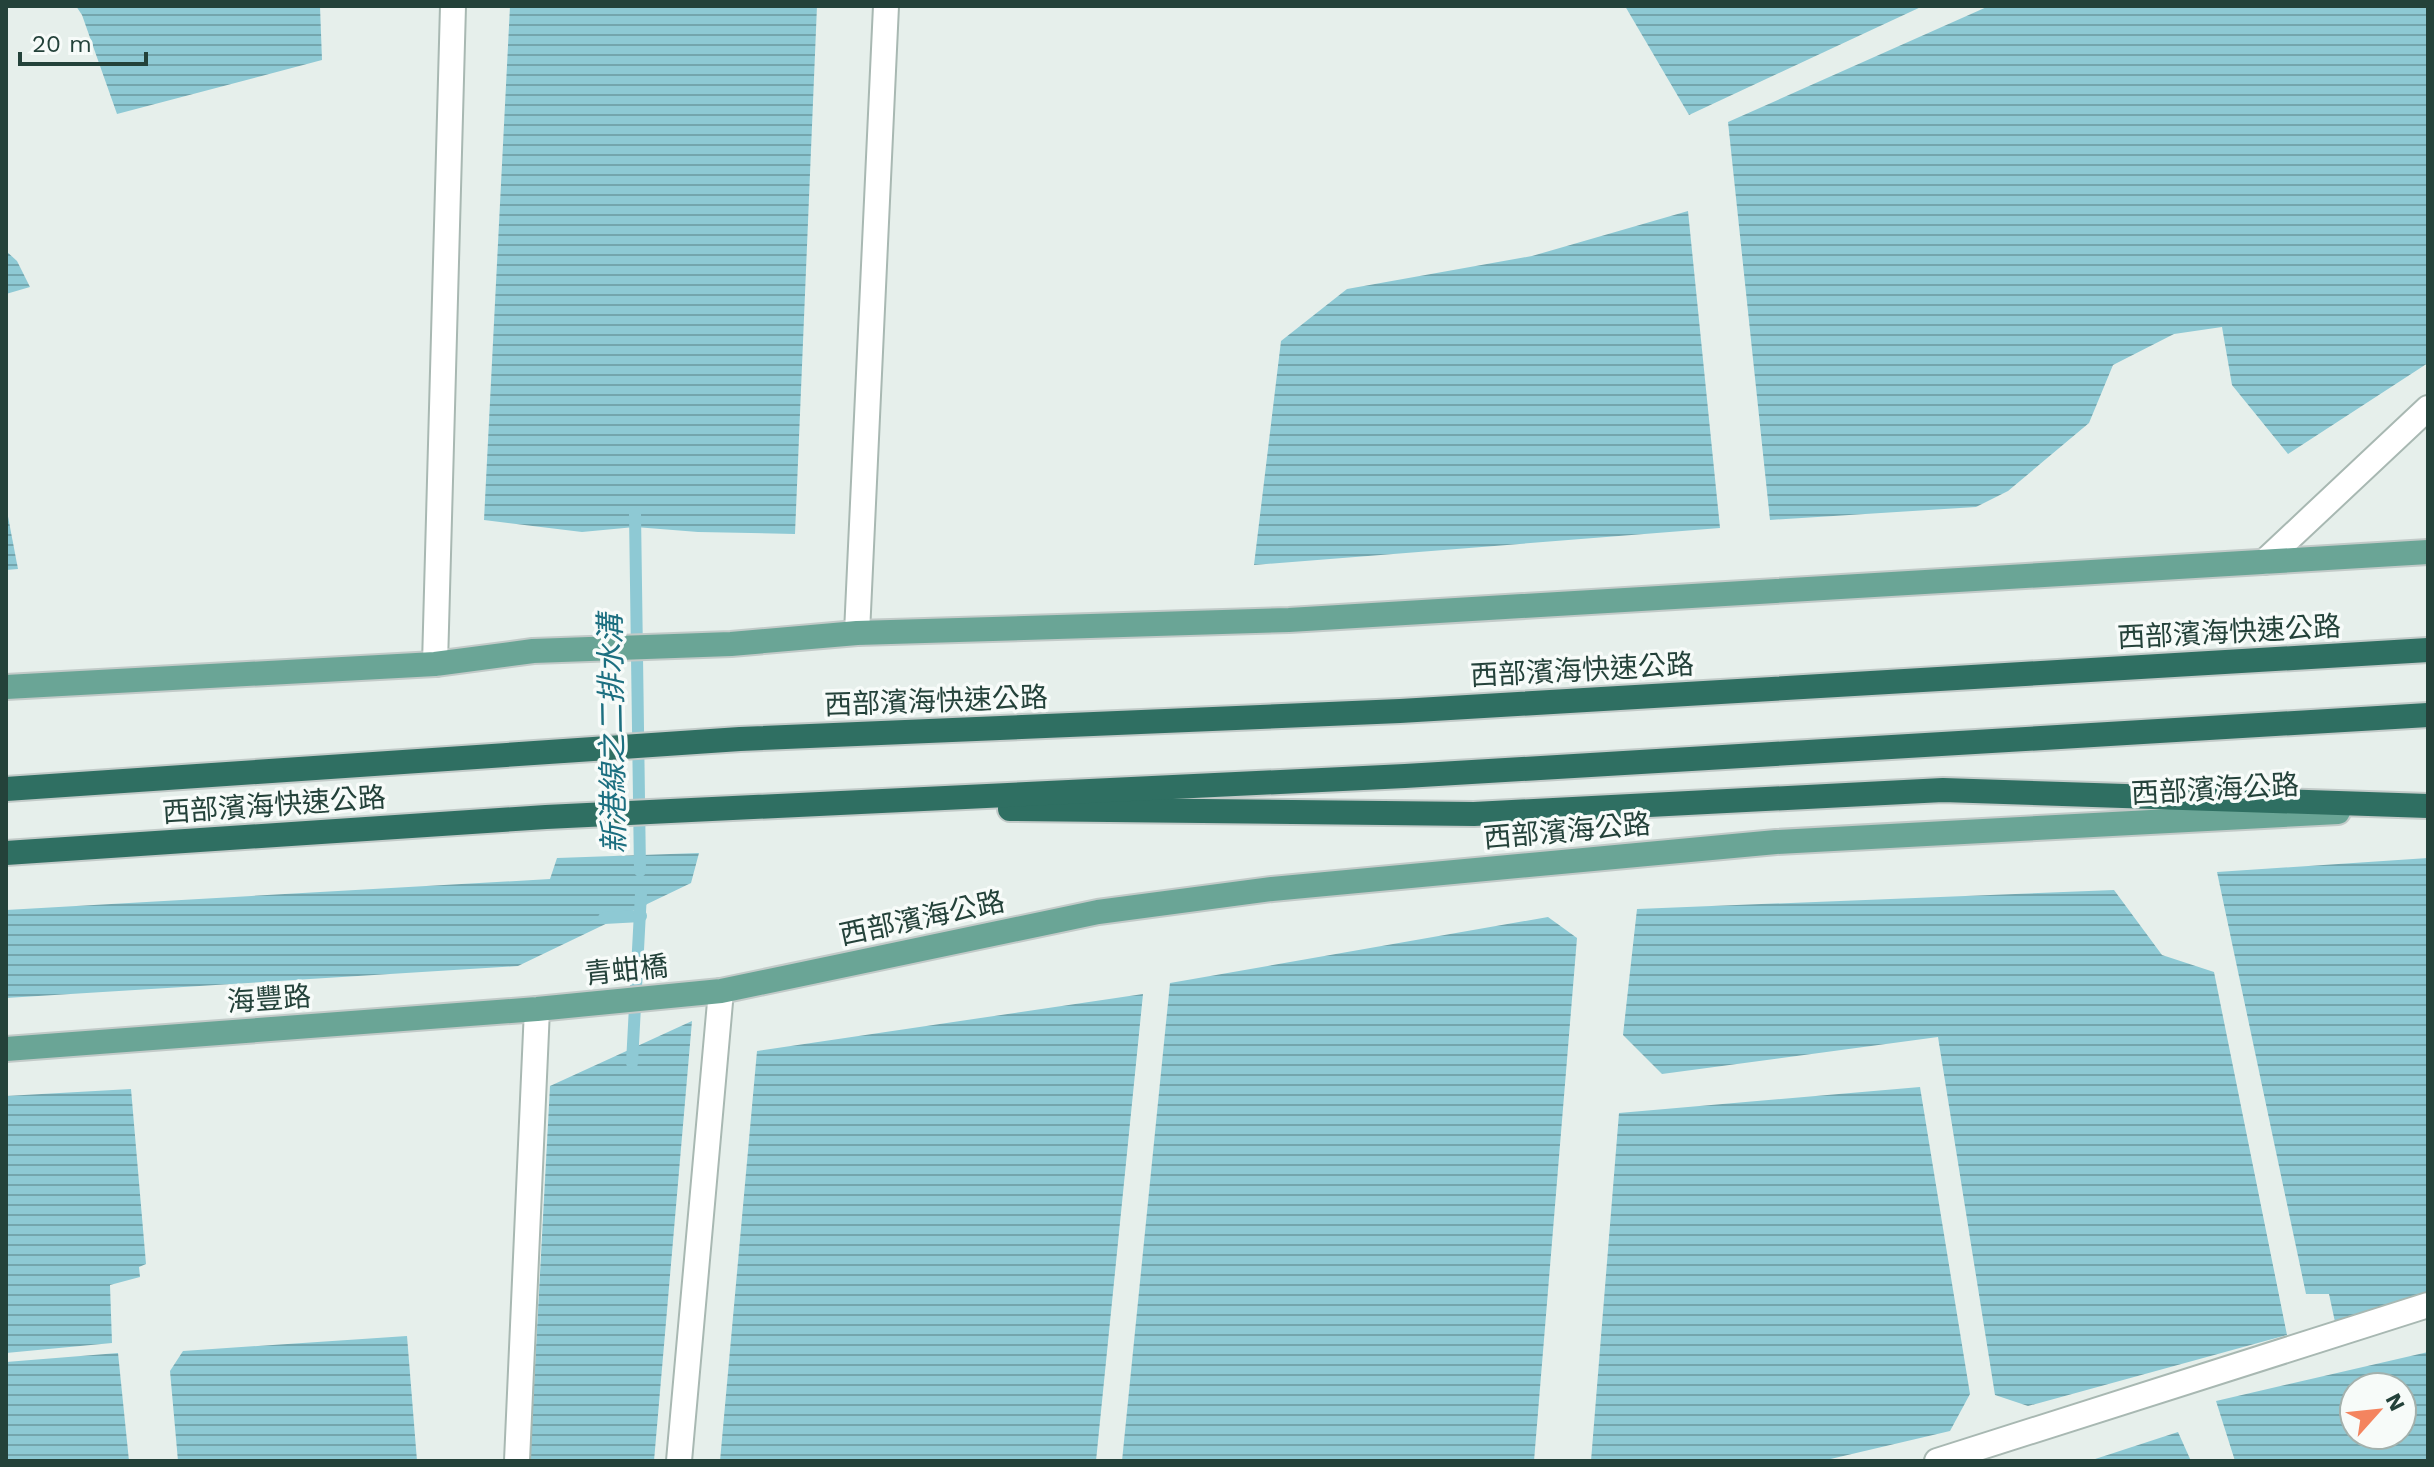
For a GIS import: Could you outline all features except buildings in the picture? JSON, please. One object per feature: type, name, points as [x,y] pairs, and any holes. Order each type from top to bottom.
[{"type":"highway","name":"西部濱海快速公路","points":[[6,789],[740,739],[1400,711],[2428,650]]},
{"type":"highway","points":[[747,806],[1405,776],[2428,715]]},
{"type":"highway","points":[[747,806],[1474,814],[1943,790],[2428,807]]},
{"type":"highway","name":"西部濱海快速公路","points":[[6,853],[747,806]]},
{"type":"main road","points":[[6,687],[435,664],[533,651],[731,644],[857,633],[1289,620],[2428,552]]},
{"type":"main road","name":"西部濱海公路","points":[[721,991],[1098,912],[1272,889],[1776,842],[2428,807]]},
{"type":"main road","name":"青蚶橋","points":[[537,1009],[721,991]]},
{"type":"main road","name":"海豐路","points":[[6,1049],[537,1009]]},
{"type":"street","points":[[435,664],[453,6]]},
{"type":"street","points":[[857,633],[886,6]]},
{"type":"street","points":[[2264,562],[2428,408]]},
{"type":"street","points":[[679,1461],[721,991]]},
{"type":"street","points":[[517,1461],[537,1009]]},
{"type":"street","points":[[1937,1461],[2428,1305]]},
{"type":"water","points":[[76,6],[320,6],[322,60],[117,114],[82,15]]},
{"type":"water","points":[[510,6],[817,6],[795,534],[635,527],[582,532],[484,520]]},
{"type":"water","points":[[1625,6],[1923,6],[1689,115]]},
{"type":"water","points":[[1989,6],[2428,6],[2428,363],[2288,454],[2232,385],[2222,327],[2174,334],[2113,365],[2089,423],[2008,491],[1976,507],[1770,520],[1728,122]]},
{"type":"water","points":[[1688,211],[1720,528],[1254,565],[1281,341],[1347,289],[1532,256]]},
{"type":"water","points":[[6,251],[17,261],[30,287],[6,294]]},
{"type":"water","points":[[6,506],[18,569],[6,570]]},
{"type":"water","points":[[699,853],[691,883],[518,966],[6,998],[6,910],[550,879],[557,858]]},
{"type":"water","points":[[2428,858],[2428,1296],[2335,1322],[2329,1294],[2306,1294],[2217,872]]},
{"type":"water","points":[[2114,890],[2162,955],[2214,972],[2287,1335],[2028,1406],[1995,1395],[1938,1037],[1662,1074],[1623,1035],[1637,909]]},
{"type":"water","points":[[1548,917],[1577,938],[1534,1461],[1122,1461],[1170,983]]},
{"type":"water","points":[[1143,994],[1096,1461],[720,1461],[757,1051]]},
{"type":"water","points":[[692,1021],[654,1461],[530,1461],[550,1086]]},
{"type":"water","points":[[1920,1087],[1970,1394],[1950,1431],[1822,1461],[1591,1461],[1619,1113]]},
{"type":"water","points":[[131,1089],[146,1264],[139,1267],[140,1277],[110,1285],[112,1343],[6,1353],[6,1096]]},
{"type":"water","points":[[407,1336],[417,1461],[178,1461],[170,1371],[183,1351]]},
{"type":"water","points":[[2428,1352],[2428,1461],[2235,1461],[2216,1401],[2338,1373],[2338,1451],[2418,1451],[2418,1371],[2346,1371]]},
{"type":"water","points":[[118,1353],[129,1461],[6,1461],[6,1362]]},
{"type":"water","points":[[2178,1432],[2191,1461],[2089,1461]]},
{"type":"waterway","name":"新港線之二排水溝","points":[[635,513],[640,871]]},
{"type":"waterway","name":"新港線之二排水溝","points":[[632,1063],[641,893]]},
{"type":"waterway","points":[[604,918],[641,916]]}]
